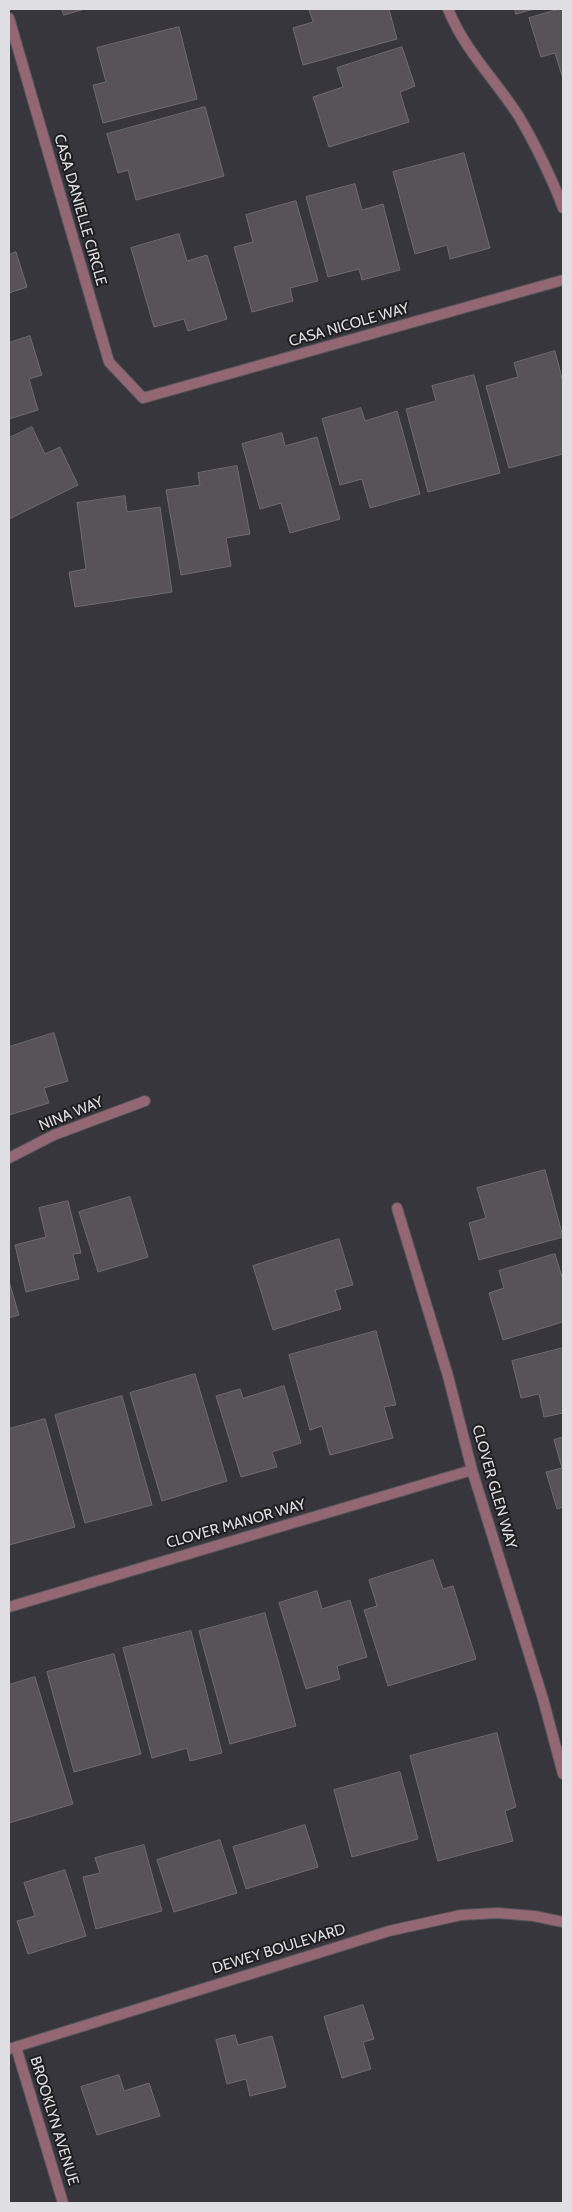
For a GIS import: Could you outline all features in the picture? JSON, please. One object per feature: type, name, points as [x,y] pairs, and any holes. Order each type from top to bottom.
[{"type":"street","points":[[448,9],[472,55],[518,115],[558,194],[563,208]]},
{"type":"street","name":"CASA DANIELLE CIRCLE","points":[[9,18],[109,362],[143,398]]},
{"type":"street","name":"CASA NICOLE WAY","points":[[143,398],[563,280]]},
{"type":"street","name":"NINA WAY","points":[[9,1158],[54,1136],[145,1101]]},
{"type":"street","name":"CLOVER GLEN WAY","points":[[397,1208],[448,1376],[472,1470],[543,1698],[563,1774]]},
{"type":"street","name":"CLOVER MANOR WAY","points":[[9,1607],[472,1470]]},
{"type":"street","name":"DEWEY BOULEVARD","points":[[12,2048],[389,1931],[461,1915],[498,1913],[534,1916],[563,1922]]},
{"type":"street","name":"BROOKLYN AVENUE","points":[[12,2048],[63,2203]]},
{"type":"building","points":[[62,9],[85,9],[64,15]]},
{"type":"building","points":[[309,9],[389,9],[397,39],[303,65],[293,28],[313,22]]},
{"type":"building","points":[[515,9],[534,9],[516,14]]},
{"type":"building","points":[[563,9],[563,79],[555,53],[541,57],[529,18]]},
{"type":"building","points":[[179,27],[197,99],[103,123],[93,85],[106,82],[97,48]]},
{"type":"building","points":[[402,47],[415,86],[400,92],[409,122],[329,147],[313,97],[343,87],[337,68]]},
{"type":"building","points":[[205,107],[224,176],[136,200],[128,170],[118,173],[107,134]]},
{"type":"building","points":[[464,153],[490,248],[450,259],[447,245],[415,254],[393,172]]},
{"type":"building","points":[[355,184],[362,210],[383,204],[400,270],[362,280],[359,269],[328,277],[306,197]]},
{"type":"building","points":[[296,201],[318,281],[290,288],[293,301],[252,312],[234,247],[253,242],[246,215]]},
{"type":"building","points":[[179,234],[187,261],[207,255],[227,319],[188,331],[184,319],[154,327],[131,248]]},
{"type":"building","points":[[16,252],[27,287],[9,293],[9,255]]},
{"type":"building","points":[[30,336],[42,375],[29,379],[38,410],[9,419],[9,343]]},
{"type":"building","points":[[555,351],[563,382],[563,454],[509,468],[486,386],[518,377],[514,363]]},
{"type":"building","points":[[474,375],[500,473],[428,492],[406,409],[436,401],[432,386]]},
{"type":"building","points":[[361,408],[365,421],[397,411],[420,494],[370,508],[362,479],[340,485],[322,419]]},
{"type":"building","points":[[32,427],[45,454],[60,447],[78,485],[9,519],[9,438]]},
{"type":"building","points":[[282,433],[285,446],[317,437],[340,519],[290,533],[281,503],[260,509],[242,444]]},
{"type":"building","points":[[237,466],[250,534],[226,538],[231,566],[181,575],[166,490],[200,485],[198,473]]},
{"type":"building","points":[[125,496],[127,512],[160,507],[172,592],[75,607],[69,572],[86,569],[77,503]]},
{"type":"building","points":[[54,1033],[68,1081],[44,1088],[49,1103],[9,1115],[9,1047]]},
{"type":"building","points":[[545,1170],[563,1237],[479,1260],[469,1223],[486,1218],[477,1188]]},
{"type":"building","points":[[130,1197],[148,1257],[98,1272],[79,1212]]},
{"type":"building","points":[[68,1201],[81,1253],[73,1254],[79,1279],[26,1292],[15,1245],[46,1237],[39,1208]]},
{"type":"building","points":[[339,1239],[353,1285],[335,1290],[341,1309],[273,1330],[253,1266]]},
{"type":"building","points":[[555,1254],[563,1280],[563,1322],[503,1340],[489,1293],[504,1288],[499,1271]]},
{"type":"building","points":[[9,1281],[19,1315],[9,1318]]},
{"type":"building","points":[[376,1331],[396,1405],[384,1407],[393,1438],[330,1455],[322,1426],[310,1430],[289,1355]]},
{"type":"building","points":[[563,1348],[563,1413],[544,1417],[539,1394],[521,1398],[512,1361]]},
{"type":"building","points":[[195,1374],[227,1481],[162,1501],[130,1393]]},
{"type":"building","points":[[284,1386],[301,1443],[272,1452],[277,1467],[241,1477],[216,1396],[240,1389],[243,1398]]},
{"type":"building","points":[[122,1396],[152,1505],[85,1523],[55,1415]]},
{"type":"building","points":[[45,1419],[75,1527],[9,1545],[9,1429]]},
{"type":"building","points":[[563,1437],[563,1507],[557,1509],[546,1472],[562,1468],[554,1440]]},
{"type":"building","points":[[433,1560],[443,1589],[453,1586],[476,1659],[388,1686],[364,1610],[377,1606],[369,1580]]},
{"type":"building","points":[[317,1591],[322,1609],[350,1600],[367,1657],[337,1666],[340,1679],[306,1689],[279,1603]]},
{"type":"building","points":[[265,1613],[296,1726],[230,1744],[199,1631]]},
{"type":"building","points":[[191,1631],[222,1753],[190,1761],[187,1748],[152,1758],[123,1648]]},
{"type":"building","points":[[114,1654],[141,1754],[74,1772],[47,1672]]},
{"type":"building","points":[[35,1677],[73,1804],[9,1823],[9,1685]]},
{"type":"building","points":[[497,1733],[516,1807],[505,1811],[513,1841],[438,1861],[410,1756]]},
{"type":"building","points":[[400,1772],[418,1839],[352,1857],[334,1790]]},
{"type":"building","points":[[305,1825],[318,1867],[246,1889],[233,1847]]},
{"type":"building","points":[[220,1840],[237,1893],[174,1912],[157,1860]]},
{"type":"building","points":[[144,1845],[162,1911],[96,1929],[83,1877],[100,1873],[95,1858]]},
{"type":"building","points":[[65,1870],[86,1936],[28,1954],[17,1921],[35,1916],[24,1883]]},
{"type":"building","points":[[363,2005],[374,2039],[363,2042],[371,2069],[342,2078],[324,2017]]},
{"type":"building","points":[[235,2035],[238,2045],[272,2036],[286,2087],[250,2096],[246,2079],[227,2084],[216,2040]]},
{"type":"building","points":[[119,2075],[124,2091],[149,2083],[160,2116],[97,2135],[81,2087]]}]
